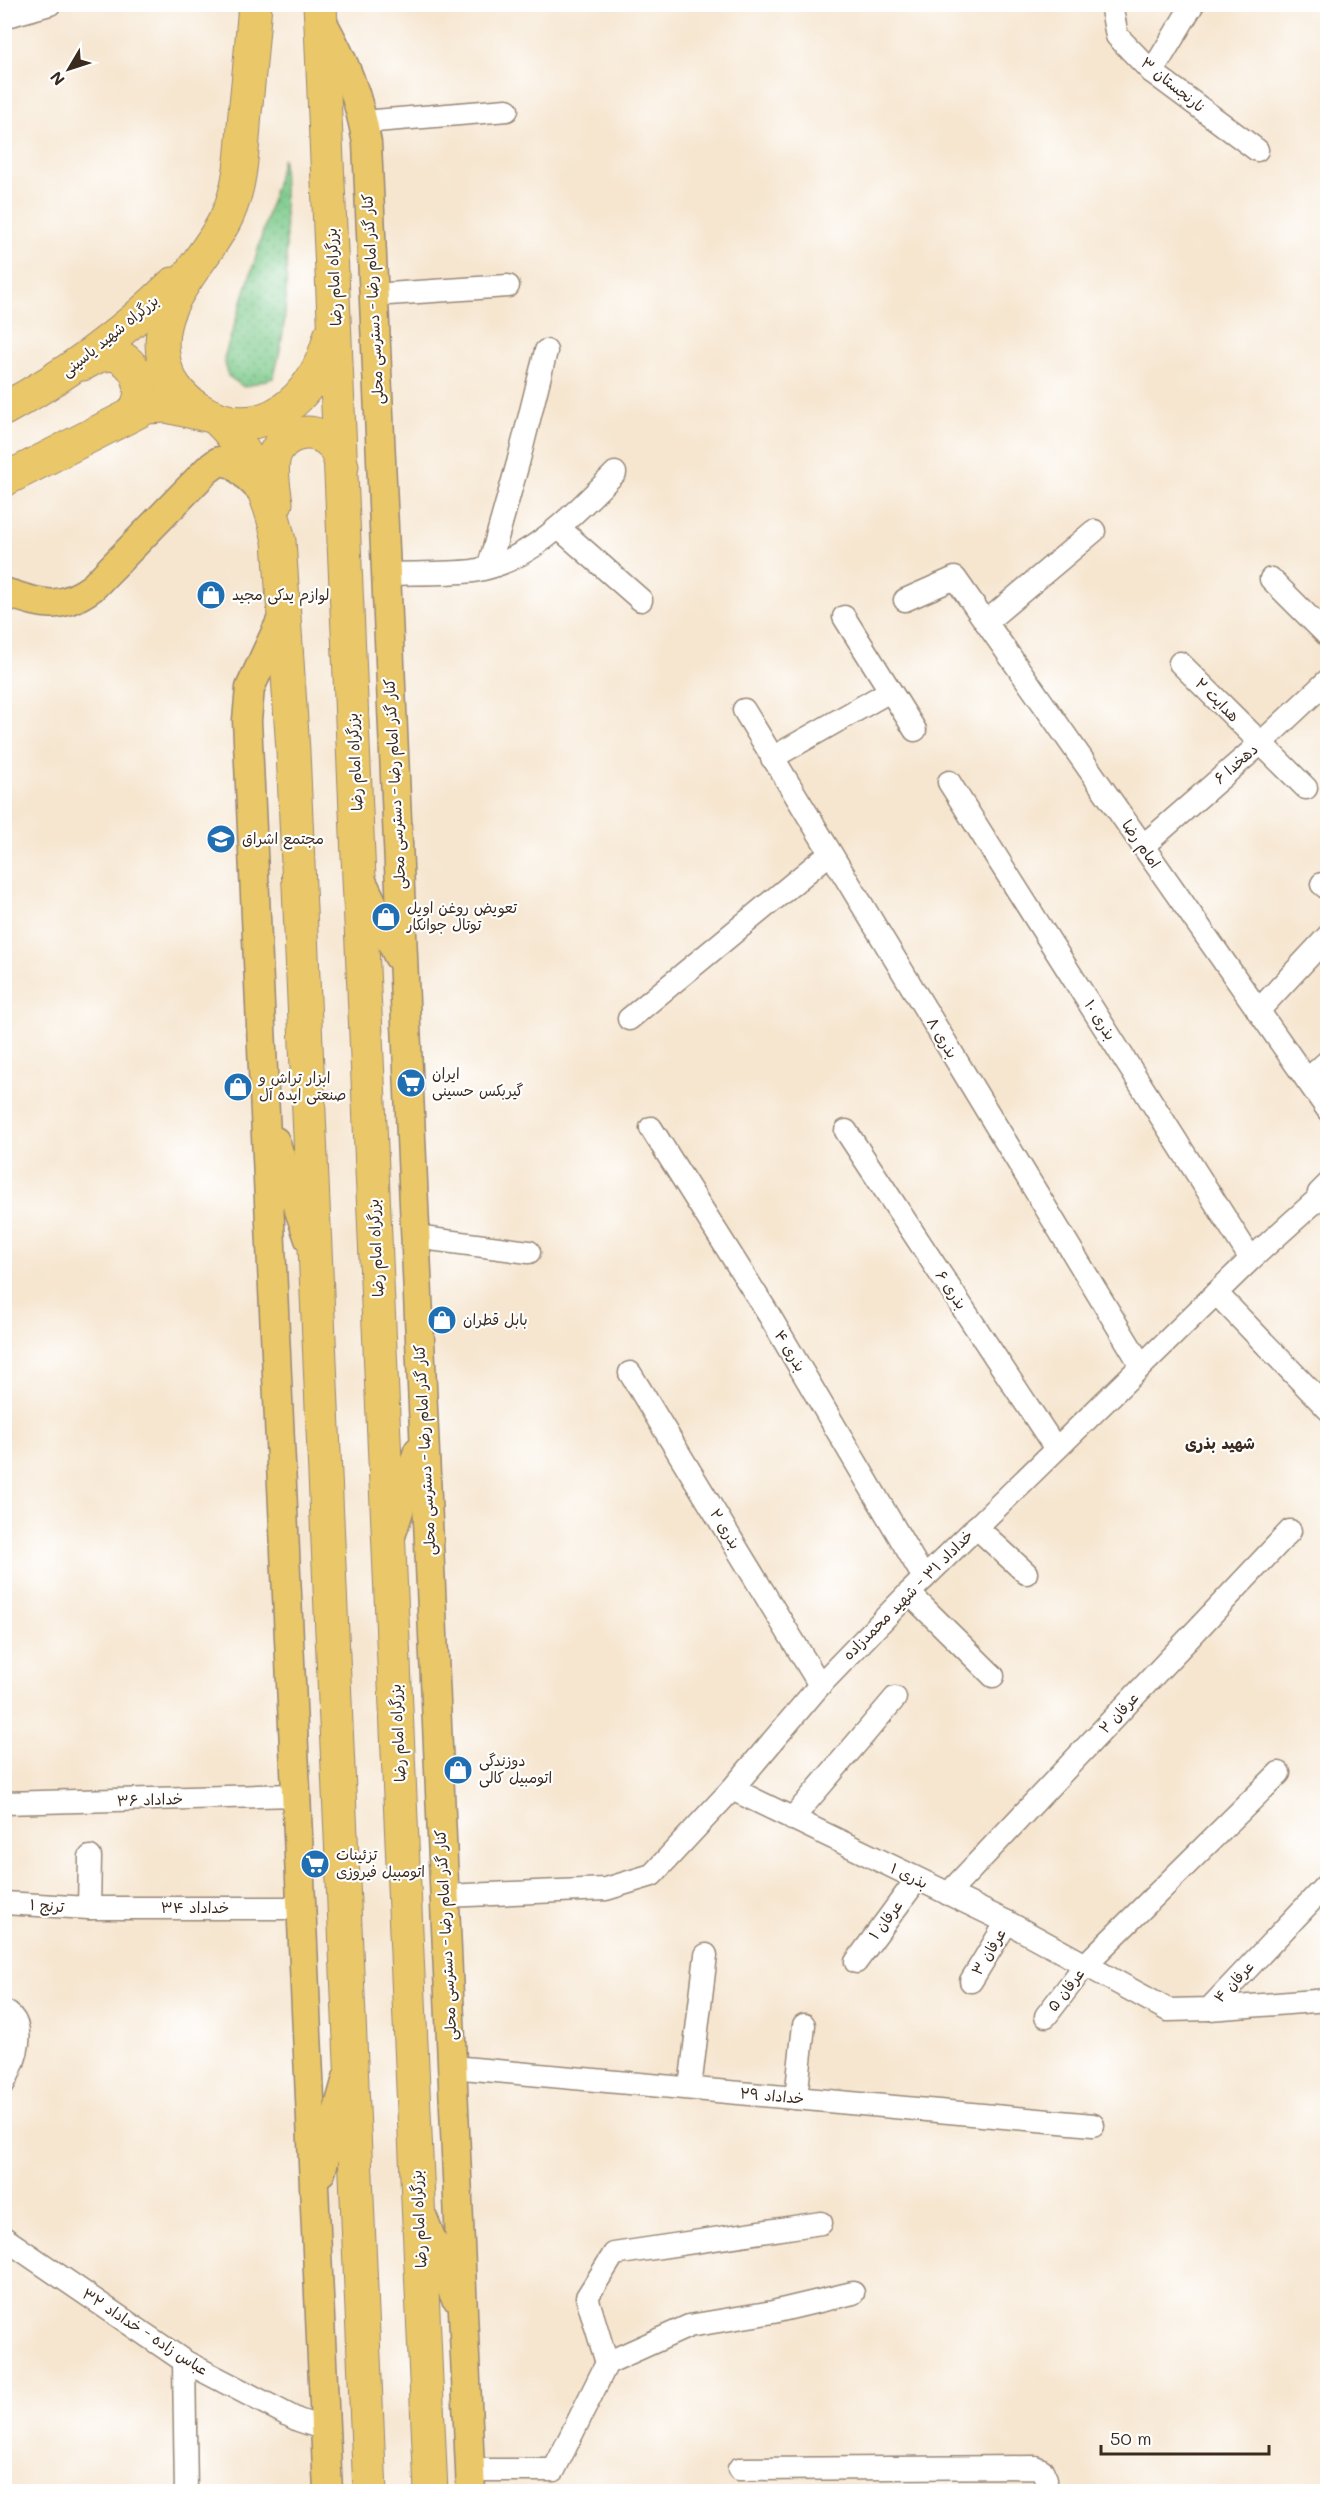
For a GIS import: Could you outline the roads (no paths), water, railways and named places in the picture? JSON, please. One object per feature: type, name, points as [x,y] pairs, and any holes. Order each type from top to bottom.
[{"type":"highway","points":[[255,5],[240,173],[227,216],[175,297],[165,318],[161,340],[164,363],[173,385],[188,402],[211,416],[234,437],[264,494],[276,524],[279,541]]},
{"type":"highway","name":"بزرگراه امام رضا","points":[[321,13],[431,2492]]},
{"type":"highway","name":"بزرگراه شهید یاسینی","points":[[4,409],[69,372],[150,306],[206,251]]},
{"type":"highway","points":[[4,480],[147,407],[166,406],[244,423],[263,420],[280,413],[296,402],[308,388],[326,354],[335,311]]},
{"type":"highway","points":[[69,372],[98,356],[114,354],[121,356],[130,364],[141,384],[141,399],[133,413]]},
{"type":"highway","points":[[342,466],[335,448],[315,434],[298,434],[278,448],[272,465],[293,751],[370,2492]]},
{"type":"main road","name":"کنار گذر امام رضا - دسترسی محلی","points":[[321,13],[348,68],[367,143],[470,2481]]},
{"type":"main road","points":[[4,592],[42,604],[61,604],[78,598],[93,587],[207,470],[219,461],[226,461],[240,468],[264,494]]},
{"type":"main road","points":[[284,614],[250,688],[247,703],[328,2492]]},
{"type":"main road","points":[[360,876],[403,966]]},
{"type":"main road","points":[[265,1113],[315,1256]]},
{"type":"main road","points":[[389,1540],[424,1435]]},
{"type":"main road","points":[[405,1901],[445,1896]]},
{"type":"main road","points":[[314,2197],[351,2064]]},
{"type":"main road","points":[[419,2208],[463,2316]]},
{"type":"street","points":[[4,17],[50,4]]},
{"type":"street","name":"نارنجستان ۳","points":[[1111,4],[1118,36],[1152,72],[1257,150]]},
{"type":"street","points":[[1152,72],[1193,4]]},
{"type":"street","points":[[363,122],[507,110]]},
{"type":"street","points":[[373,295],[508,285]]},
{"type":"street","points":[[489,566],[546,351]]},
{"type":"street","points":[[386,574],[475,571],[506,560],[560,529],[615,473]]},
{"type":"street","points":[[560,529],[641,600]]},
{"type":"street","points":[[986,622],[1094,531]]},
{"type":"street","name":"امام رضا","points":[[905,600],[955,578],[1328,1110]]},
{"type":"street","points":[[1271,579],[1328,636]]},
{"type":"street","points":[[844,617],[915,730]]},
{"type":"street","name":"هدایت ۲","points":[[1180,663],[1306,788]]},
{"type":"street","name":"دهخدا ۶","points":[[1143,846],[1261,743],[1328,680]]},
{"type":"street","points":[[772,758],[890,691]]},
{"type":"street","name":"بذری ۸","points":[[744,711],[1141,1365]]},
{"type":"street","name":"بذری ۱۰","points":[[949,782],[1251,1258]]},
{"type":"street","points":[[629,1019],[830,853]]},
{"type":"street","points":[[1258,1011],[1328,936]]},
{"type":"street","points":[[1307,1080],[1328,1061]]},
{"type":"street","name":"بذری ۴","points":[[651,1128],[769,1315],[917,1586],[993,1676]]},
{"type":"street","name":"بذری ۶","points":[[846,1131],[1056,1449]]},
{"type":"street","name":"خداداد ۳۱ - شهید محمدزاده","points":[[445,1896],[606,1889],[652,1875],[732,1789],[820,1685],[917,1586],[1251,1258],[1325,1196]]},
{"type":"street","points":[[415,1237],[529,1252]]},
{"type":"street","points":[[1215,1293],[1328,1409]]},
{"type":"street","name":"بذری ۲","points":[[630,1373],[820,1685]]},
{"type":"street","points":[[976,1527],[1026,1573]]},
{"type":"street","name":"عرفان ۲","points":[[948,1894],[1290,1531]]},
{"type":"street","points":[[792,1819],[895,1698]]},
{"type":"street","name":"عرفان ۵","points":[[1046,2016],[1086,1964],[1279,1773]]},
{"type":"street","name":"بذری ۱","points":[[732,1789],[1007,1922],[1086,1964]]},
{"type":"street","name":"خداداد ۳۶","points":[[4,1803],[296,1795]]},
{"type":"street","points":[[89,1908],[90,1857]]},
{"type":"street","name":"عرفان ۱","points":[[856,1962],[917,1879]]},
{"type":"street","name":"عرفان ۴","points":[[1086,1964],[1168,2010],[1209,2009],[1328,1883]]},
{"type":"street","name":"ترنج ۱","points":[[4,1903],[89,1908]]},
{"type":"street","name":"خداداد ۳۴","points":[[89,1908],[301,1908]]},
{"type":"street","name":"عرفان ۳","points":[[971,1981],[1007,1922]]},
{"type":"street","points":[[690,2088],[706,1955]]},
{"type":"street","points":[[1209,2009],[1328,2000]]},
{"type":"street","points":[[4,2011],[15,2018],[20,2031],[4,2083]]},
{"type":"street","points":[[796,2098],[804,2025]]},
{"type":"street","name":"خداداد ۲۹","points":[[452,2067],[1093,2125]]},
{"type":"street","points":[[607,2363],[587,2297],[614,2254],[821,2223]]},
{"type":"street","name":"عباس زاده - خداداد ۳۲","points":[[4,2238],[184,2361],[298,2420],[325,2429]]},
{"type":"street","points":[[470,2481],[554,2470],[607,2363],[689,2326],[773,2312],[853,2294]]},
{"type":"street","points":[[184,2361],[186,2492]]},
{"type":"street","points":[[739,2469],[1035,2467],[1044,2481]]},
{"type":"place","name":"لوازم یدکی مجید","points":[[211,595]]},
{"type":"place","name":"مجتمع اشراق","points":[[221,839]]},
{"type":"place","name":"تعویض روغن اویل توتال جوانکار","points":[[386,917]]},
{"type":"place","name":"ایران گیربکس حسینی","points":[[411,1083]]},
{"type":"place","name":"ابزار تراش و صنعتی ایده آل","points":[[238,1087]]},
{"type":"place","name":"بابل قطران","points":[[442,1320]]},
{"type":"place","name":"دوزندگی اتومبیل کالی","points":[[458,1770]]},
{"type":"place","name":"تزئینات اتومبیل فیروزی","points":[[315,1864]]},
{"type":"district","name":"شهید بذری","points":[[1220,1443]]}]
